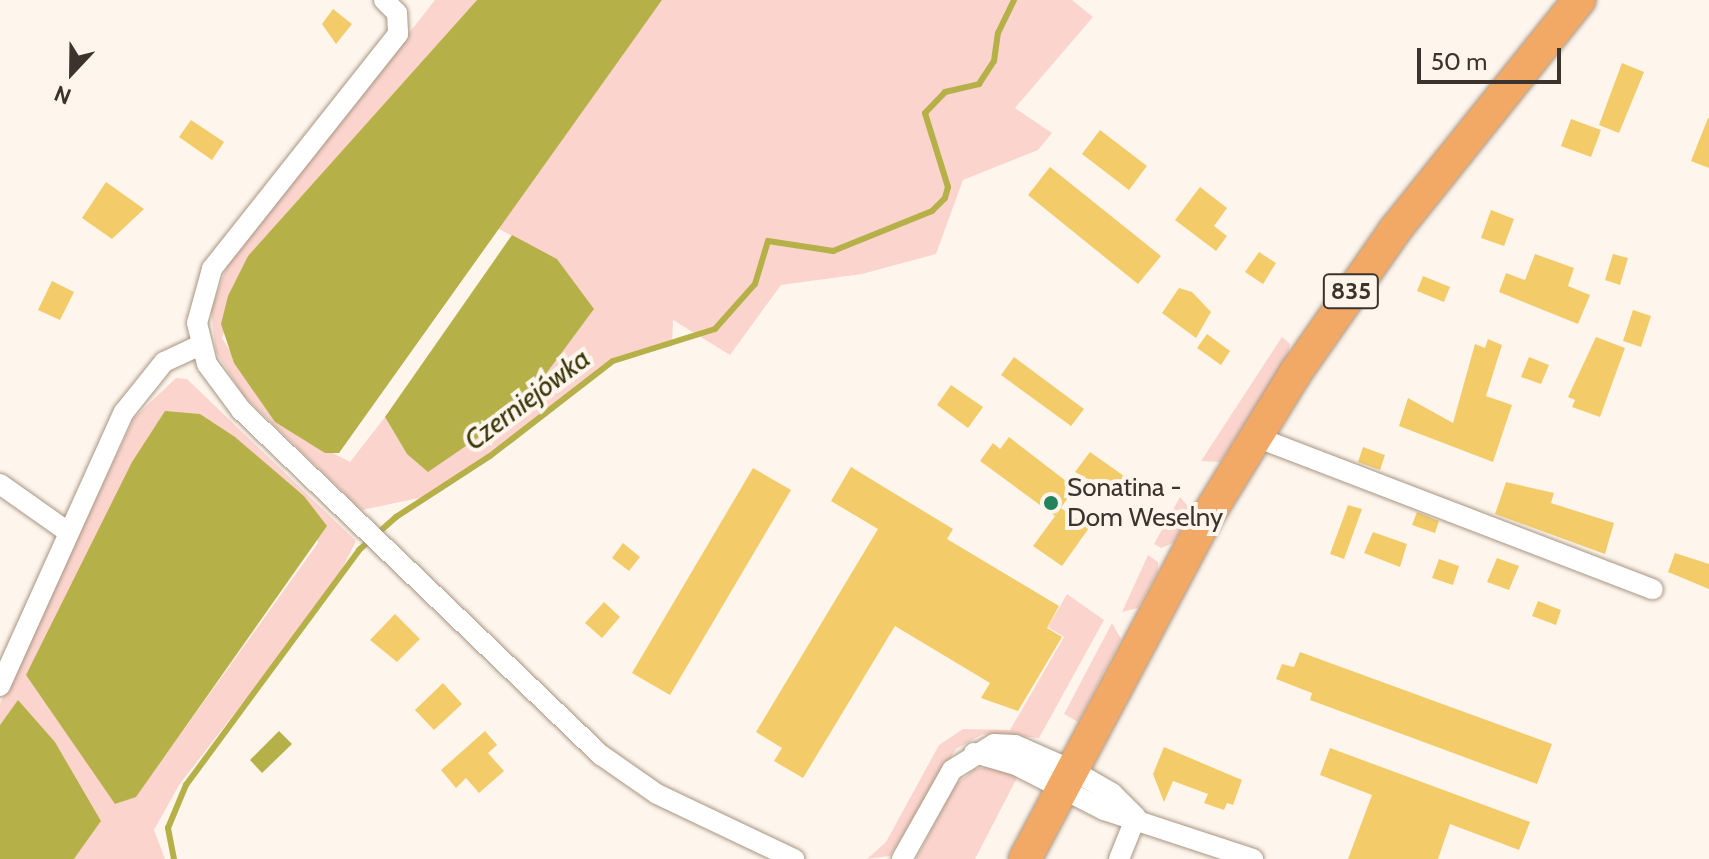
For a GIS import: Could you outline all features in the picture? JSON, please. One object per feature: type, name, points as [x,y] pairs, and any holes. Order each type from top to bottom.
[{"type":"main road","name":"835","points":[[1025,859],[1256,437],[1386,242],[1579,0]]},
{"type":"street","points":[[384,0],[397,13],[398,34],[216,261],[200,300],[200,345],[229,398],[601,755],[657,794],[794,859]]},
{"type":"street","points":[[0,686],[68,532],[132,399],[172,356],[200,345]]},
{"type":"street","points":[[1256,437],[1653,589]]},
{"type":"street","points":[[0,484],[68,532]]},
{"type":"street","points":[[902,859],[952,770],[974,753],[1067,779],[1136,817],[1253,859]]},
{"type":"street","points":[[1119,859],[1136,817]]},
{"type":"shaded area","points":[[435,0],[477,0],[248,256],[222,338],[275,422],[350,462],[385,417],[407,454],[520,409],[593,310],[557,259],[497,228],[662,0],[1072,0],[1093,17],[1015,108],[1052,133],[1038,150],[963,180],[936,254],[862,274],[781,285],[730,355],[673,320],[672,346],[613,361],[433,495],[362,510],[243,395],[216,352],[211,310],[228,263]]},
{"type":"shaded area","points":[[1282,337],[1290,344],[1288,356],[1220,462],[1201,461]]},
{"type":"shaded area","points":[[176,378],[187,379],[356,541],[334,585],[179,785],[154,830],[165,859],[74,859],[101,821],[55,742],[18,701],[0,725],[0,703],[134,418]],"holes":[[[200,414],[304,496],[318,543],[136,796],[115,804]]]},
{"type":"shaded area","points":[[1180,497],[1192,511],[1173,543],[1161,548],[1154,544]]},
{"type":"shaded area","points":[[1148,555],[1158,562],[1158,571],[1138,608],[1122,612]]},
{"type":"shaded area","points":[[1067,594],[1104,620],[1039,738],[983,734],[956,749],[890,856],[867,859],[886,842],[939,745],[963,729],[1010,730],[1064,637],[1048,627]]},
{"type":"shaded area","points":[[1112,623],[1121,639],[1078,722],[1064,714]]},
{"type":"shaded area","points":[[992,766],[1019,774],[975,859],[916,859],[955,785],[975,769]]},
{"type":"water","points":[[477,0],[662,0],[339,453],[325,453],[275,422],[234,363],[221,324],[228,296],[248,256]]},
{"type":"water","points":[[512,235],[557,259],[594,309],[520,409],[428,472],[407,454],[385,417]]},
{"type":"water","points":[[165,411],[200,414],[235,437],[304,496],[327,526],[136,797],[115,804],[26,675],[132,462]]},
{"type":"water","points":[[18,700],[55,742],[101,821],[74,859],[0,859],[0,725]]},
{"type":"water","points":[[279,731],[292,744],[262,773],[250,760]]},
{"type":"building","points":[[333,9],[352,24],[336,44],[322,24]]},
{"type":"building","points":[[1622,63],[1644,72],[1619,133],[1599,125]]},
{"type":"building","points":[[1709,118],[1709,168],[1691,161]]},
{"type":"building","points":[[1571,119],[1601,130],[1591,157],[1561,146]]},
{"type":"building","points":[[191,120],[224,142],[212,160],[179,137]]},
{"type":"building","points":[[1100,130],[1147,166],[1129,190],[1082,154]]},
{"type":"building","points":[[1050,167],[1161,256],[1138,284],[1028,195]]},
{"type":"building","points":[[106,182],[144,209],[112,239],[82,218]]},
{"type":"building","points":[[1200,187],[1227,208],[1214,226],[1227,236],[1216,251],[1175,220]]},
{"type":"building","points":[[1491,210],[1514,219],[1504,246],[1481,238]]},
{"type":"building","points":[[1259,252],[1276,263],[1263,284],[1245,272]]},
{"type":"building","points":[[1535,254],[1574,268],[1568,286],[1590,295],[1578,324],[1499,292],[1506,273],[1525,280]]},
{"type":"building","points":[[1613,254],[1628,258],[1620,285],[1605,280]]},
{"type":"building","points":[[1423,276],[1450,287],[1444,302],[1417,291]]},
{"type":"building","points":[[52,281],[74,292],[60,320],[38,310]]},
{"type":"building","points":[[1179,288],[1192,292],[1211,312],[1196,338],[1162,313]]},
{"type":"building","points":[[1633,310],[1651,316],[1641,347],[1623,341]]},
{"type":"building","points":[[1207,334],[1230,351],[1221,365],[1197,348]]},
{"type":"building","points":[[1596,337],[1625,348],[1600,417],[1572,407],[1575,400],[1568,397]]},
{"type":"building","points":[[1488,339],[1502,345],[1486,396],[1512,405],[1493,462],[1399,426],[1408,398],[1453,423],[1475,344],[1485,348]]},
{"type":"building","points":[[1014,357],[1084,409],[1071,426],[1001,375]]},
{"type":"building","points":[[1529,357],[1549,365],[1541,384],[1521,377]]},
{"type":"building","points":[[951,385],[983,407],[968,428],[937,405]]},
{"type":"building","name":"Sonatina - Dom Weselny","points":[[1009,437],[1075,488],[1055,516],[980,461],[993,443],[1000,449]]},
{"type":"building","points":[[1363,447],[1385,455],[1380,470],[1358,462]]},
{"type":"building","points":[[1090,452],[1124,476],[1113,493],[1075,472]]},
{"type":"building","points":[[851,467],[953,529],[947,539],[1059,606],[1047,628],[1062,637],[1018,711],[981,698],[990,683],[895,626],[803,778],[774,761],[782,748],[756,732],[878,529],[831,501]]},
{"type":"building","points":[[753,468],[791,490],[670,695],[632,673]]},
{"type":"building","points":[[1506,482],[1554,493],[1551,503],[1614,523],[1605,554],[1495,514]]},
{"type":"building","points":[[1348,505],[1362,509],[1344,559],[1330,554]]},
{"type":"building","points":[[1061,508],[1089,528],[1062,566],[1033,546]]},
{"type":"building","points":[[1417,512],[1439,521],[1435,533],[1412,525]]},
{"type":"building","points":[[1373,532],[1407,544],[1400,567],[1364,553]]},
{"type":"building","points":[[623,543],[640,557],[629,571],[612,558]]},
{"type":"building","points":[[1675,553],[1709,564],[1709,589],[1668,572]]},
{"type":"building","points":[[1497,558],[1519,566],[1509,590],[1487,582]]},
{"type":"building","points":[[1439,559],[1459,566],[1453,585],[1432,578]]},
{"type":"building","points":[[1538,601],[1561,610],[1556,625],[1532,616]]},
{"type":"building","points":[[604,602],[620,617],[602,638],[585,623]]},
{"type":"building","points":[[395,614],[420,639],[397,662],[370,640]]},
{"type":"building","points":[[1300,652],[1552,744],[1537,784],[1310,700],[1312,693],[1276,679],[1282,664],[1294,667]]},
{"type":"building","points":[[443,683],[462,704],[434,730],[415,710]]},
{"type":"building","points":[[485,731],[497,745],[488,753],[504,771],[479,793],[466,778],[456,788],[441,770]]},
{"type":"building","points":[[1164,747],[1242,780],[1233,805],[1227,803],[1224,810],[1204,803],[1208,794],[1173,781],[1164,802],[1153,774]]},
{"type":"building","points":[[1330,748],[1530,822],[1519,850],[1450,824],[1438,859],[1348,859],[1372,795],[1320,775]]},
{"type":"waterway","name":"Czerniejówka","points":[[174,859],[168,828],[186,785],[359,550],[396,517],[490,456],[613,361],[715,329],[755,284],[768,241],[833,251],[932,211],[945,198],[948,187],[925,113],[945,92],[979,84],[994,61],[998,33],[1014,0]]},
{"type":"place","name":"Sonatina - Dom Weselny","points":[[1051,503]]}]
